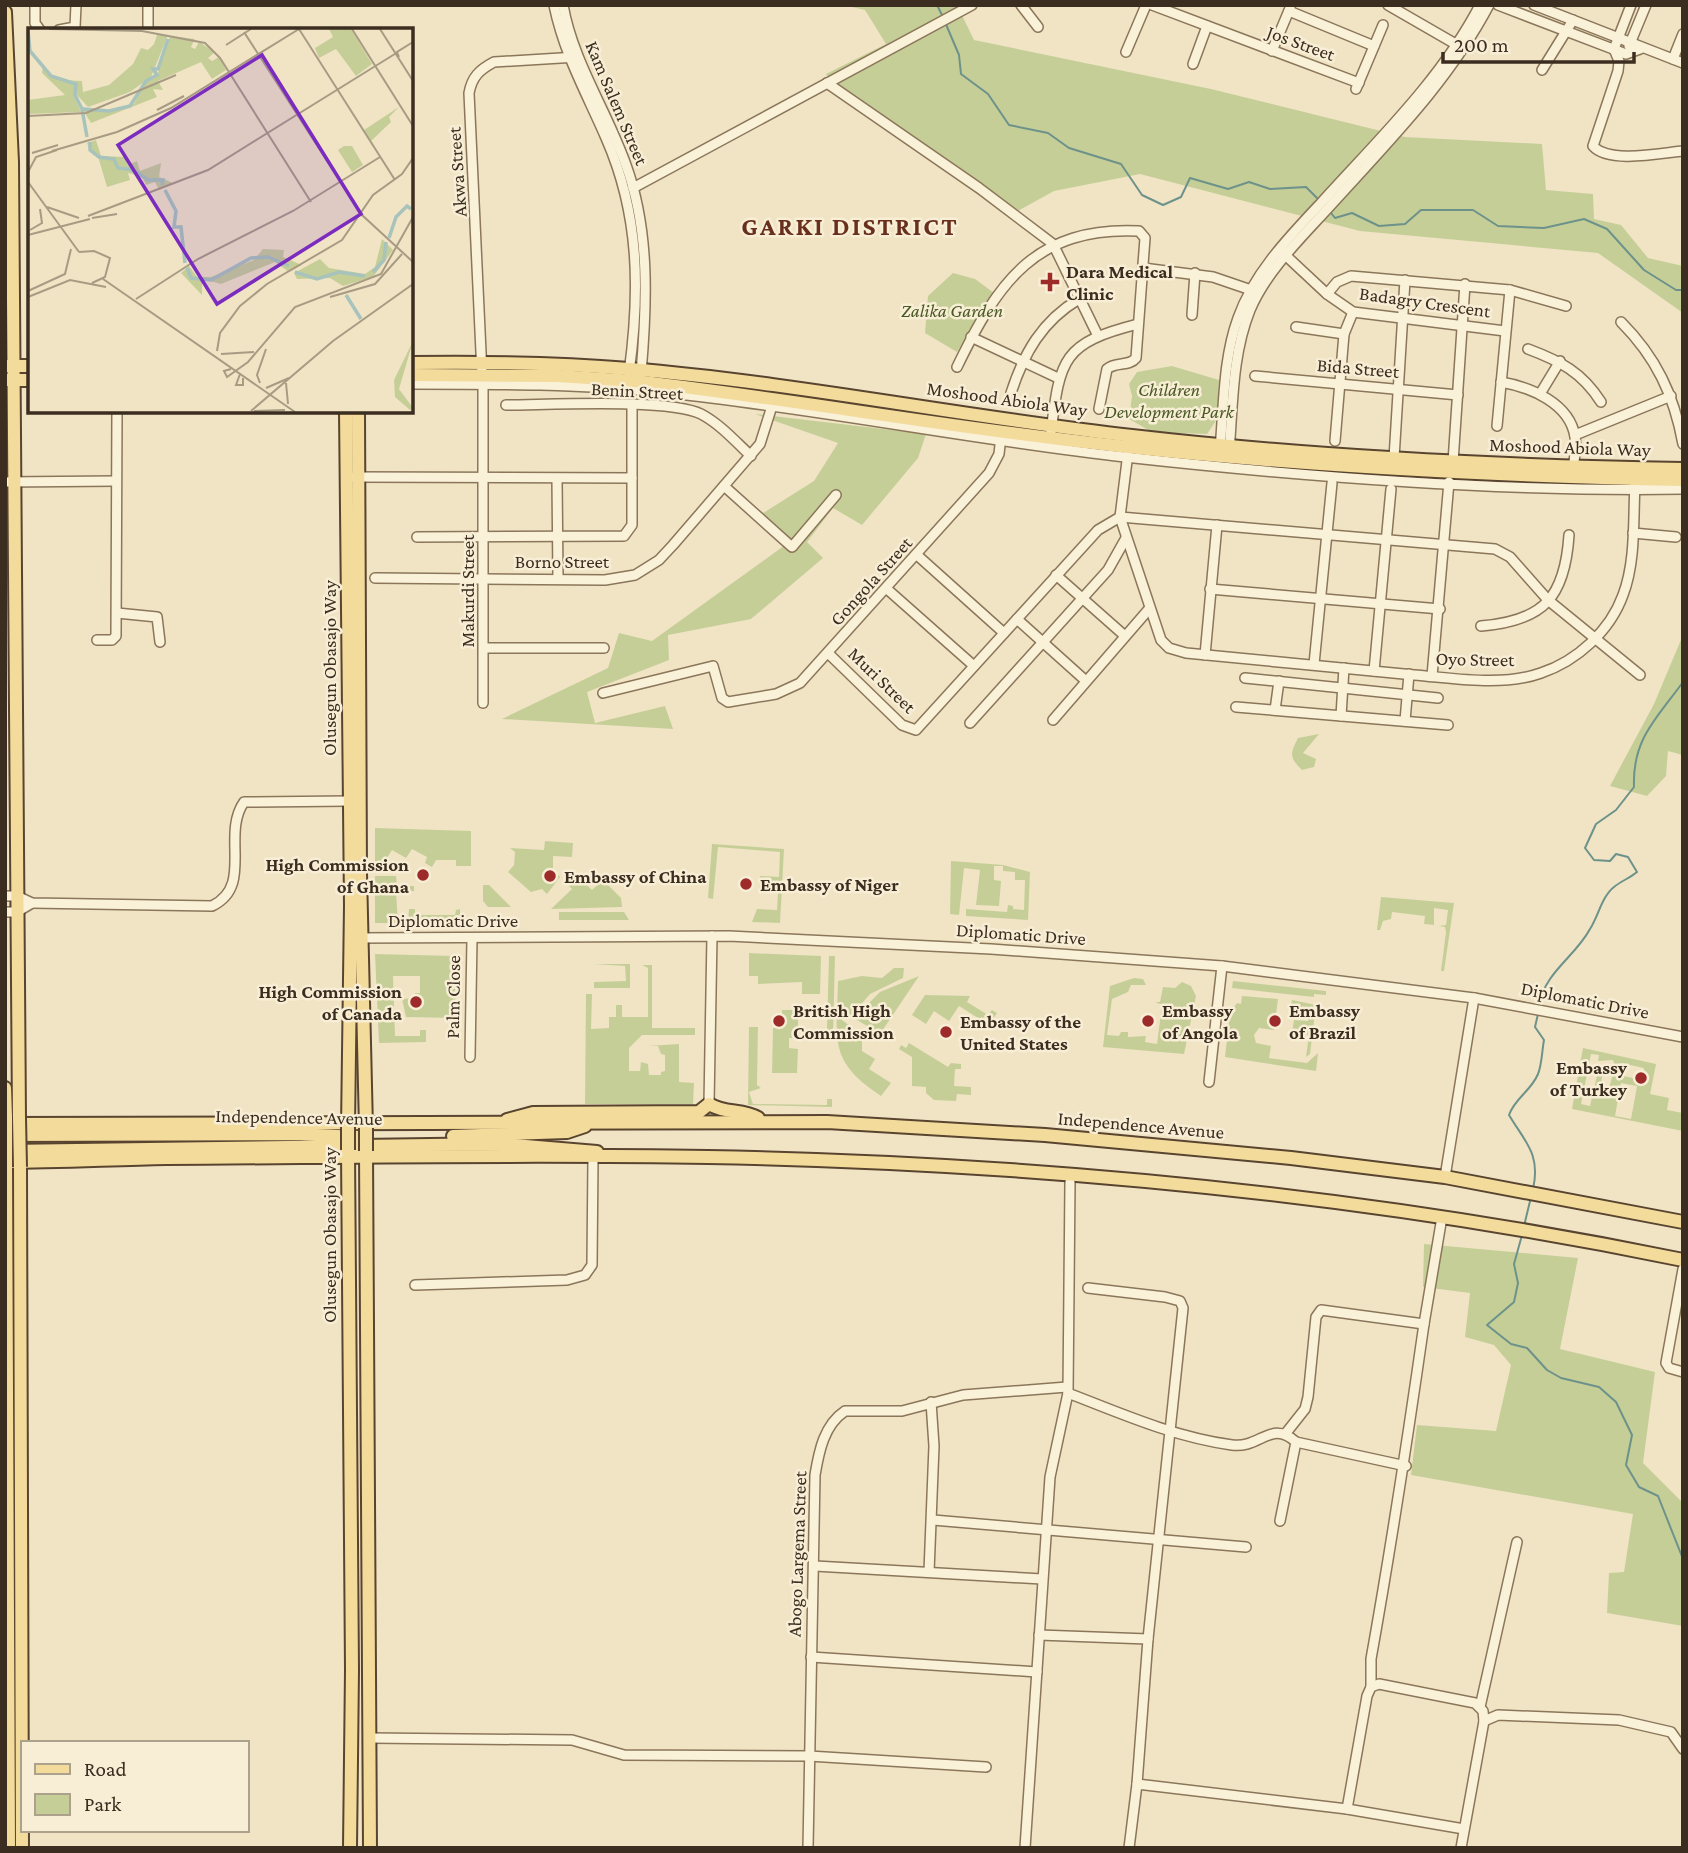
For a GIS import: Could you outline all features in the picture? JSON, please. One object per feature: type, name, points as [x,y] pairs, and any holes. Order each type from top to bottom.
[{"type":"main road","points":[[5,12],[12,162],[9,366],[11,1114],[6,1167],[6,1270],[15,1393]]},
{"type":"main road","name":"Moshood Abiola Way","points":[[413,363],[483,373]]},
{"type":"main road","points":[[9,366],[28,366]]},
{"type":"main road","name":"Moshood Abiola Way","points":[[413,375],[635,375],[1001,436],[1051,431]]},
{"type":"main road","points":[[9,380],[28,380]]},
{"type":"main road","name":"Moshood Abiola Way","points":[[774,399],[1051,431],[1167,456],[1225,451],[1401,471],[1573,471]]},
{"type":"main road","name":"Olusegun Obasajo Way","points":[[346,413],[352,477],[356,938],[347,1126],[352,1670],[350,1848]]},
{"type":"main road","name":"Olusegun Obasajo Way","points":[[355,847],[349,800],[352,477],[358,413]]},
{"type":"main road","name":"Moshood Abiola Way","points":[[1129,447],[1394,458],[1573,471],[1636,479],[1683,480]]},
{"type":"main road","name":"Moshood Abiola Way","points":[[1636,479],[1683,469]]},
{"type":"main road","name":"Olusegun Obasajo Way","points":[[356,938],[366,1126],[370,1848]]},
{"type":"main road","points":[[351,1065],[364,1065]]},
{"type":"main road","points":[[5,1088],[20,1169],[15,1393],[15,1636],[9,1848]]},
{"type":"main road","points":[[497,1124],[533,1113],[699,1112],[709,1104],[723,1111],[749,1113],[764,1121]]},
{"type":"main road","name":"Independence Avenue","points":[[5,1124],[366,1126],[827,1122],[1045,1135],[1291,1158],[1446,1177],[1683,1222]]},
{"type":"main road","name":"Independence Avenue","points":[[5,1135],[295,1134],[375,1138],[567,1132],[591,1123]]},
{"type":"main road","name":"Independence Avenue","points":[[5,1152],[501,1144],[588,1150],[617,1157]]},
{"type":"main road","name":"Independence Avenue","points":[[6,1167],[161,1158],[366,1154],[830,1161],[1060,1172],[1186,1183],[1442,1217],[1683,1260]]},
{"type":"main road","points":[[6,1167],[20,1169]]},
{"type":"main road","points":[[15,1636],[21,1818]]},
{"type":"street","points":[[34,5],[35,23],[39,28]]},
{"type":"street","points":[[70,28],[75,27],[76,5]]},
{"type":"street","points":[[148,5],[148,28]]},
{"type":"street","name":"Kam Salem Street","points":[[554,5],[607,140],[630,212],[637,280],[635,375]]},
{"type":"street","name":"Kam Salem Street","points":[[563,5],[573,58],[613,133],[633,188],[645,278],[635,375]]},
{"type":"street","points":[[633,188],[972,5]]},
{"type":"street","points":[[1021,5],[1038,27]]},
{"type":"street","points":[[1126,52],[1146,5]]},
{"type":"street","name":"Jos Street","points":[[1152,5],[1357,86],[1374,46]]},
{"type":"street","points":[[1388,5],[1460,47]]},
{"type":"street","points":[[1460,47],[1480,5]]},
{"type":"street","points":[[1225,451],[1236,361],[1254,292],[1282,252],[1360,166],[1460,47],[1489,5]]},
{"type":"street","points":[[1498,5],[1614,49],[1622,57]]},
{"type":"street","points":[[1534,5],[1619,36],[1640,49],[1683,63]]},
{"type":"street","points":[[1614,49],[1631,5]]},
{"type":"street","points":[[1646,5],[1622,57],[1592,143],[1596,150],[1614,155],[1683,151]]},
{"type":"street","points":[[1272,51],[1290,8],[1374,46],[1383,25]]},
{"type":"street","points":[[1542,70],[1573,19]]},
{"type":"street","points":[[1193,64],[1207,26]]},
{"type":"street","points":[[1673,60],[1683,34]]},
{"type":"street","points":[[1622,57],[1640,49]]},
{"type":"street","name":"Akwa Street","points":[[484,479],[483,373],[469,93],[472,82],[483,68],[494,62],[573,58]]},
{"type":"street","points":[[827,83],[987,194],[1053,244],[1097,334]]},
{"type":"street","points":[[957,368],[971,337],[1017,269],[1053,244],[1090,233],[1139,231],[1145,238],[1136,358],[1130,363],[1118,363],[1107,369],[1099,409]]},
{"type":"street","name":"Badagry Crescent","points":[[1282,252],[1327,294],[1353,312],[1405,321],[1505,331]]},
{"type":"street","points":[[1143,268],[1195,273],[1254,292]]},
{"type":"street","points":[[1192,315],[1195,273]]},
{"type":"street","points":[[1327,294],[1337,282],[1351,276],[1510,290],[1566,306]]},
{"type":"street","points":[[1394,458],[1405,321],[1405,281]]},
{"type":"street","points":[[1452,462],[1465,284]]},
{"type":"street","points":[[1497,426],[1510,290]]},
{"type":"street","points":[[1012,393],[1022,359],[1051,319],[1079,299]]},
{"type":"street","points":[[1335,441],[1344,334],[1353,312]]},
{"type":"street","points":[[1621,322],[1652,359],[1671,396],[1683,444]]},
{"type":"street","points":[[1051,431],[1058,379],[1072,355],[1097,334],[1138,324]]},
{"type":"street","points":[[1296,327],[1344,334]]},
{"type":"street","points":[[971,337],[1022,359],[1058,379]]},
{"type":"street","points":[[1528,349],[1560,361],[1588,383],[1601,402]]},
{"type":"street","points":[[1540,394],[1560,361]]},
{"type":"street","points":[[413,384],[483,373],[668,393],[774,399]]},
{"type":"street","name":"Bida Street","points":[[1255,376],[1458,395]]},
{"type":"street","points":[[1501,382],[1540,394],[1567,418],[1575,435],[1573,471]]},
{"type":"street","points":[[1575,435],[1671,396]]},
{"type":"street","name":"Borno Street","points":[[375,578],[605,580],[641,571],[659,560],[751,456],[766,432],[774,399]]},
{"type":"street","name":"Benin Street","points":[[506,405],[632,405],[698,413],[727,433],[751,456]]},
{"type":"street","points":[[417,537],[624,536],[632,525],[632,405]]},
{"type":"street","points":[[97,640],[115,639],[117,413]]},
{"type":"street","points":[[1001,436],[1129,447],[1120,517],[1149,609],[1053,720]]},
{"type":"street","name":"Gongola Street","points":[[603,692],[713,666],[724,700],[735,703],[786,690],[811,674],[989,473],[999,454],[1001,436]]},
{"type":"street","points":[[1167,456],[1450,482],[1636,479],[1683,489]]},
{"type":"street","points":[[352,477],[632,478]]},
{"type":"street","name":"Makurdi Street","points":[[483,703],[484,479]]},
{"type":"street","points":[[557,479],[558,579]]},
{"type":"street","name":"Oyo Street","points":[[1149,609],[1163,643],[1176,651],[1432,676],[1496,680],[1525,677],[1562,663],[1607,626],[1624,594],[1633,533],[1636,479]]},
{"type":"street","points":[[10,482],[116,481]]},
{"type":"street","points":[[1432,676],[1450,482]]},
{"type":"street","points":[[1314,664],[1332,483]]},
{"type":"street","points":[[724,486],[792,547],[836,495]]},
{"type":"street","points":[[1374,671],[1391,489]]},
{"type":"street","points":[[887,589],[974,666],[1098,530],[1120,517],[1445,544],[1504,553],[1548,600],[1640,675]]},
{"type":"street","points":[[1205,655],[1217,524]]},
{"type":"street","points":[[1633,533],[1676,537]]},
{"type":"street","points":[[1480,625],[1522,620],[1548,600],[1565,574],[1569,535]]},
{"type":"street","points":[[970,723],[1083,600],[1114,563],[1126,538]]},
{"type":"street","points":[[917,555],[1004,633]]},
{"type":"street","points":[[1056,575],[1125,636]]},
{"type":"street","points":[[1210,589],[1440,609]]},
{"type":"street","points":[[117,613],[157,617],[160,642]]},
{"type":"street","points":[[1017,618],[1086,681]]},
{"type":"street","points":[[484,648],[604,649]]},
{"type":"street","name":"Muri Street","points":[[829,654],[902,725],[912,731],[920,727],[974,666]]},
{"type":"street","points":[[1341,716],[1343,668]]},
{"type":"street","points":[[1405,721],[1409,674]]},
{"type":"street","points":[[1245,678],[1438,698]]},
{"type":"street","points":[[1275,710],[1279,681]]},
{"type":"street","points":[[1236,707],[1448,725]]},
{"type":"street","points":[[11,896],[32,903],[212,905],[226,898],[234,884],[236,828],[244,803],[349,800]]},
{"type":"street","points":[[11,912],[32,903]]},
{"type":"street","points":[[709,1104],[712,936]]},
{"type":"street","name":"Diplomatic Drive","points":[[356,938],[712,936],[972,947],[1222,966],[1516,1004],[1683,1037]]},
{"type":"street","name":"Palm Close","points":[[470,1057],[472,938]]},
{"type":"street","points":[[1209,1082],[1222,966]]},
{"type":"street","points":[[1446,1177],[1474,998]]},
{"type":"street","points":[[415,1285],[567,1280],[586,1275],[593,1265],[593,1158]]},
{"type":"street","points":[[1025,1848],[1046,1528],[1053,1458],[1068,1390],[1070,1182]]},
{"type":"street","points":[[1348,1810],[1367,1696],[1371,1688],[1371,1659],[1406,1466],[1414,1380],[1442,1217]]},
{"type":"street","points":[[1683,1269],[1665,1363],[1669,1368],[1683,1372]]},
{"type":"street","points":[[1088,1289],[1165,1297],[1183,1304],[1129,1848]]},
{"type":"street","points":[[1286,1433],[1305,1409],[1316,1317],[1321,1310],[1424,1324]]},
{"type":"street","points":[[1068,1390],[1170,1433],[1244,1446],[1273,1433],[1286,1433],[1296,1443],[1406,1466]]},
{"type":"street","name":"Abogo Largema Street","points":[[808,1848],[816,1475],[822,1441],[832,1424],[845,1411],[902,1411],[963,1395],[1068,1390]]},
{"type":"street","points":[[929,1573],[934,1446],[931,1402]]},
{"type":"street","points":[[1280,1521],[1296,1443]]},
{"type":"street","points":[[933,1520],[1246,1547]]},
{"type":"street","points":[[1461,1848],[1484,1721],[1480,1707],[1517,1542]]},
{"type":"street","points":[[815,1566],[1042,1579]]},
{"type":"street","points":[[1039,1635],[1148,1639]]},
{"type":"street","points":[[811,1657],[1037,1672]]},
{"type":"street","points":[[1371,1688],[1379,1684],[1475,1703],[1480,1707]]},
{"type":"street","points":[[1484,1721],[1498,1715],[1619,1720],[1671,1732],[1683,1749]]},
{"type":"street","points":[[370,1738],[572,1740],[624,1755],[808,1756],[986,1767]]},
{"type":"street","points":[[1137,1784],[1348,1810],[1464,1829]]},
{"type":"green space","points":[[843,5],[957,5],[974,40],[1211,89],[1405,137],[1542,144],[1546,190],[1593,194],[1594,219],[1621,225],[1648,258],[1683,266],[1683,313],[1598,253],[1360,231],[1140,174],[1054,191],[1009,216],[844,101],[826,74],[886,44],[865,10]]},
{"type":"green space","name":"Zalika Garden","points":[[953,273],[975,279],[994,293],[957,352],[925,333],[928,296]]},
{"type":"green space","name":"Children Development Park","points":[[1172,366],[1219,380],[1217,419],[1207,434],[1152,432],[1129,419],[1132,396],[1129,384],[1137,372]]},
{"type":"green space","points":[[755,414],[926,434],[918,458],[862,525],[833,508],[807,542],[823,558],[751,619],[668,635],[669,660],[587,692],[595,723],[665,706],[673,729],[502,719],[608,668],[619,633],[652,641],[792,540],[760,515],[814,481],[838,443]]},
{"type":"green space","points":[[1683,635],[1683,755],[1668,751],[1666,776],[1647,796],[1610,786],[1654,704]]},
{"type":"green space","points":[[1319,734],[1303,753],[1316,759],[1314,767],[1302,770],[1293,758],[1295,743],[1298,738]]},
{"type":"green space","points":[[375,828],[471,831],[471,866],[456,866],[456,860],[436,860],[432,867],[425,863],[427,857],[412,849],[406,858],[392,850],[385,861],[402,871],[375,870]]},
{"type":"green space","points":[[545,841],[573,843],[572,857],[553,856],[553,869],[560,877],[547,894],[542,889],[531,892],[508,872],[514,865],[515,852],[510,848],[544,850]]},
{"type":"green space","points":[[712,844],[784,849],[780,923],[752,922],[757,909],[777,910],[778,893],[759,890],[760,876],[779,877],[780,852],[718,847],[713,899],[708,898]]},
{"type":"green space","points":[[951,861],[1003,865],[1030,872],[1028,920],[966,916],[966,909],[1007,912],[1008,905],[1013,906],[1013,909],[1024,910],[1025,880],[1015,880],[1015,872],[1003,871],[1003,866],[994,866],[994,880],[1001,881],[999,906],[976,905],[980,870],[964,868],[959,915],[950,914]]},
{"type":"green space","points":[[375,876],[396,876],[397,886],[414,886],[414,891],[396,892],[398,923],[375,923]]},
{"type":"green space","points":[[578,877],[592,890],[603,880],[621,898],[622,907],[551,909],[572,889],[569,886]]},
{"type":"green space","points":[[483,885],[489,885],[511,907],[488,907],[483,901]]},
{"type":"green space","points":[[1381,897],[1454,903],[1444,971],[1441,971],[1446,932],[1445,927],[1439,926],[1446,925],[1448,910],[1434,908],[1434,925],[1424,924],[1425,916],[1392,912],[1391,919],[1383,921],[1380,930],[1377,930]]},
{"type":"green space","points":[[409,909],[415,909],[415,915],[455,915],[456,910],[460,909],[460,919],[456,922],[408,922]]},
{"type":"green space","points":[[559,912],[624,912],[629,920],[559,920]]},
{"type":"green space","points":[[749,953],[821,956],[820,994],[802,994],[802,982],[758,984],[758,976],[749,976]]},
{"type":"green space","points":[[375,954],[454,956],[456,1018],[406,1017],[402,999],[415,998],[415,993],[420,993],[420,976],[393,976],[395,1036],[420,1036],[420,1030],[426,1030],[426,1042],[379,1043]]},
{"type":"green space","points":[[829,956],[835,956],[833,1037],[827,1029]]},
{"type":"green space","points":[[594,964],[630,964],[630,988],[594,988],[594,982],[626,981],[625,966]]},
{"type":"green space","points":[[642,965],[652,965],[652,1028],[695,1028],[695,1035],[642,1035],[629,1048],[629,1071],[640,1071],[641,1062],[648,1064],[649,1075],[661,1075],[661,1072],[665,1071],[665,1055],[661,1054],[658,1046],[648,1046],[679,1044],[679,1082],[694,1083],[693,1104],[585,1104],[586,994],[592,994],[591,1029],[609,1028],[609,1017],[616,1017],[616,1005],[622,1005],[622,1017],[648,1017],[648,968]]},
{"type":"green space","points":[[894,968],[904,968],[903,978],[870,994],[851,1016],[842,1011],[842,1020],[862,1035],[862,1051],[875,1059],[869,1069],[891,1083],[881,1096],[851,1071],[843,1059],[837,1034],[838,981],[862,976],[882,978]]},
{"type":"green space","points":[[919,976],[880,1034],[854,1018],[880,992]]},
{"type":"green space","points":[[1134,978],[1143,979],[1146,985],[1131,985],[1128,992],[1112,999],[1107,1035],[1119,1036],[1121,1032],[1128,1032],[1128,1037],[1146,1036],[1145,1042],[1157,1044],[1162,1005],[1155,1002],[1160,1002],[1163,987],[1175,988],[1182,982],[1191,986],[1196,996],[1184,1054],[1103,1047],[1110,986]]},
{"type":"green space","points":[[1233,981],[1326,991],[1326,995],[1314,994],[1314,997],[1232,988]]},
{"type":"green space","points":[[925,995],[970,996],[967,1002],[988,1015],[992,1010],[997,1013],[989,1025],[959,1006],[949,1021],[934,1011],[926,1024],[912,1015]]},
{"type":"green space","points":[[1242,996],[1278,999],[1274,1030],[1259,1028],[1254,1035],[1256,1043],[1271,1046],[1269,1058],[1307,1063],[1318,1053],[1316,1071],[1225,1057],[1230,1013],[1237,1003],[1241,1004]]},
{"type":"green space","points":[[1292,1000],[1316,1005],[1310,1054],[1306,1057],[1309,1035],[1292,1033],[1294,1020],[1308,1021],[1309,1010],[1291,1007]]},
{"type":"green space","points":[[782,1010],[798,1010],[798,1038],[789,1038],[789,1048],[798,1049],[797,1073],[772,1073],[773,1028],[782,1028]]},
{"type":"green space","points":[[749,1027],[758,1027],[757,1085],[761,1088],[749,1092],[753,1104],[827,1105],[827,1099],[832,1099],[832,1107],[748,1105]]},
{"type":"green space","points":[[909,1043],[948,1067],[951,1063],[961,1064],[961,1069],[955,1069],[954,1086],[971,1087],[971,1095],[957,1094],[956,1101],[934,1100],[926,1093],[926,1087],[912,1086],[912,1057],[899,1049],[901,1045],[906,1048]]},
{"type":"green space","points":[[1583,1048],[1656,1064],[1650,1094],[1669,1098],[1667,1110],[1683,1113],[1683,1131],[1572,1109]],"holes":[[[1591,1054],[1599,1055],[1598,1061],[1613,1060],[1615,1067],[1607,1095],[1601,1093],[1602,1072],[1598,1071],[1590,1106],[1581,1104]],[[1621,1063],[1644,1068],[1642,1080],[1619,1075]],[[1621,1083],[1637,1086],[1631,1119],[1615,1116]]]},
{"type":"green space","points":[[1424,1244],[1578,1258],[1560,1349],[1655,1372],[1643,1463],[1683,1503],[1683,1626],[1607,1613],[1609,1573],[1624,1572],[1633,1514],[1411,1475],[1417,1425],[1496,1431],[1511,1365],[1494,1345],[1465,1337],[1470,1293],[1423,1287]]},
{"type":"waterway","points":[[937,5],[943,17]]},
{"type":"waterway","points":[[945,22],[959,55],[961,74],[988,94],[1009,125],[1048,133],[1069,148],[1121,164],[1142,195],[1163,205],[1181,197],[1190,178],[1228,189],[1249,182],[1270,189],[1306,187],[1320,201]]},
{"type":"waterway","points":[[1331,213],[1335,218],[1352,213],[1379,226],[1405,224],[1421,210],[1473,210],[1498,226],[1544,228],[1584,219],[1607,229],[1644,270],[1676,290],[1683,290]]},
{"type":"waterway","points":[[1539,1005],[1547,983],[1584,939],[1606,896],[1637,872],[1628,857],[1616,854],[1610,861],[1594,860],[1585,848],[1596,824],[1616,810],[1634,787],[1634,770],[1642,742],[1683,682]]},
{"type":"waterway","points":[[1533,1189],[1533,1157],[1509,1115],[1535,1080],[1539,1070],[1544,1040],[1535,1027],[1538,1014]]},
{"type":"waterway","points":[[1524,1226],[1531,1197]]},
{"type":"waterway","points":[[1522,1235],[1514,1264],[1518,1283],[1514,1302],[1487,1325],[1511,1344],[1527,1348],[1547,1370],[1561,1378],[1599,1387],[1616,1402],[1632,1435],[1626,1465],[1639,1487],[1658,1496],[1683,1559]]},
{"type":"place","name":"Dara Medical Clinic","points":[[1050,282]]},
{"type":"place","name":"High Commission of Ghana","points":[[423,875]]},
{"type":"place","name":"Embassy of China","points":[[550,876]]},
{"type":"place","name":"Embassy of Niger","points":[[746,884]]},
{"type":"place","name":"High Commission of Canada","points":[[416,1002]]},
{"type":"place","name":"British High Commission","points":[[779,1021]]},
{"type":"place","name":"Embassy of Angola","points":[[1148,1021]]},
{"type":"place","name":"Embassy of Brazil","points":[[1275,1021]]},
{"type":"place","name":"Embassy of the United States","points":[[946,1032]]},
{"type":"place","name":"Embassy of Turkey","points":[[1641,1078]]},
{"type":"district","name":"GARKI DISTRICT","points":[[850,226]]}]
